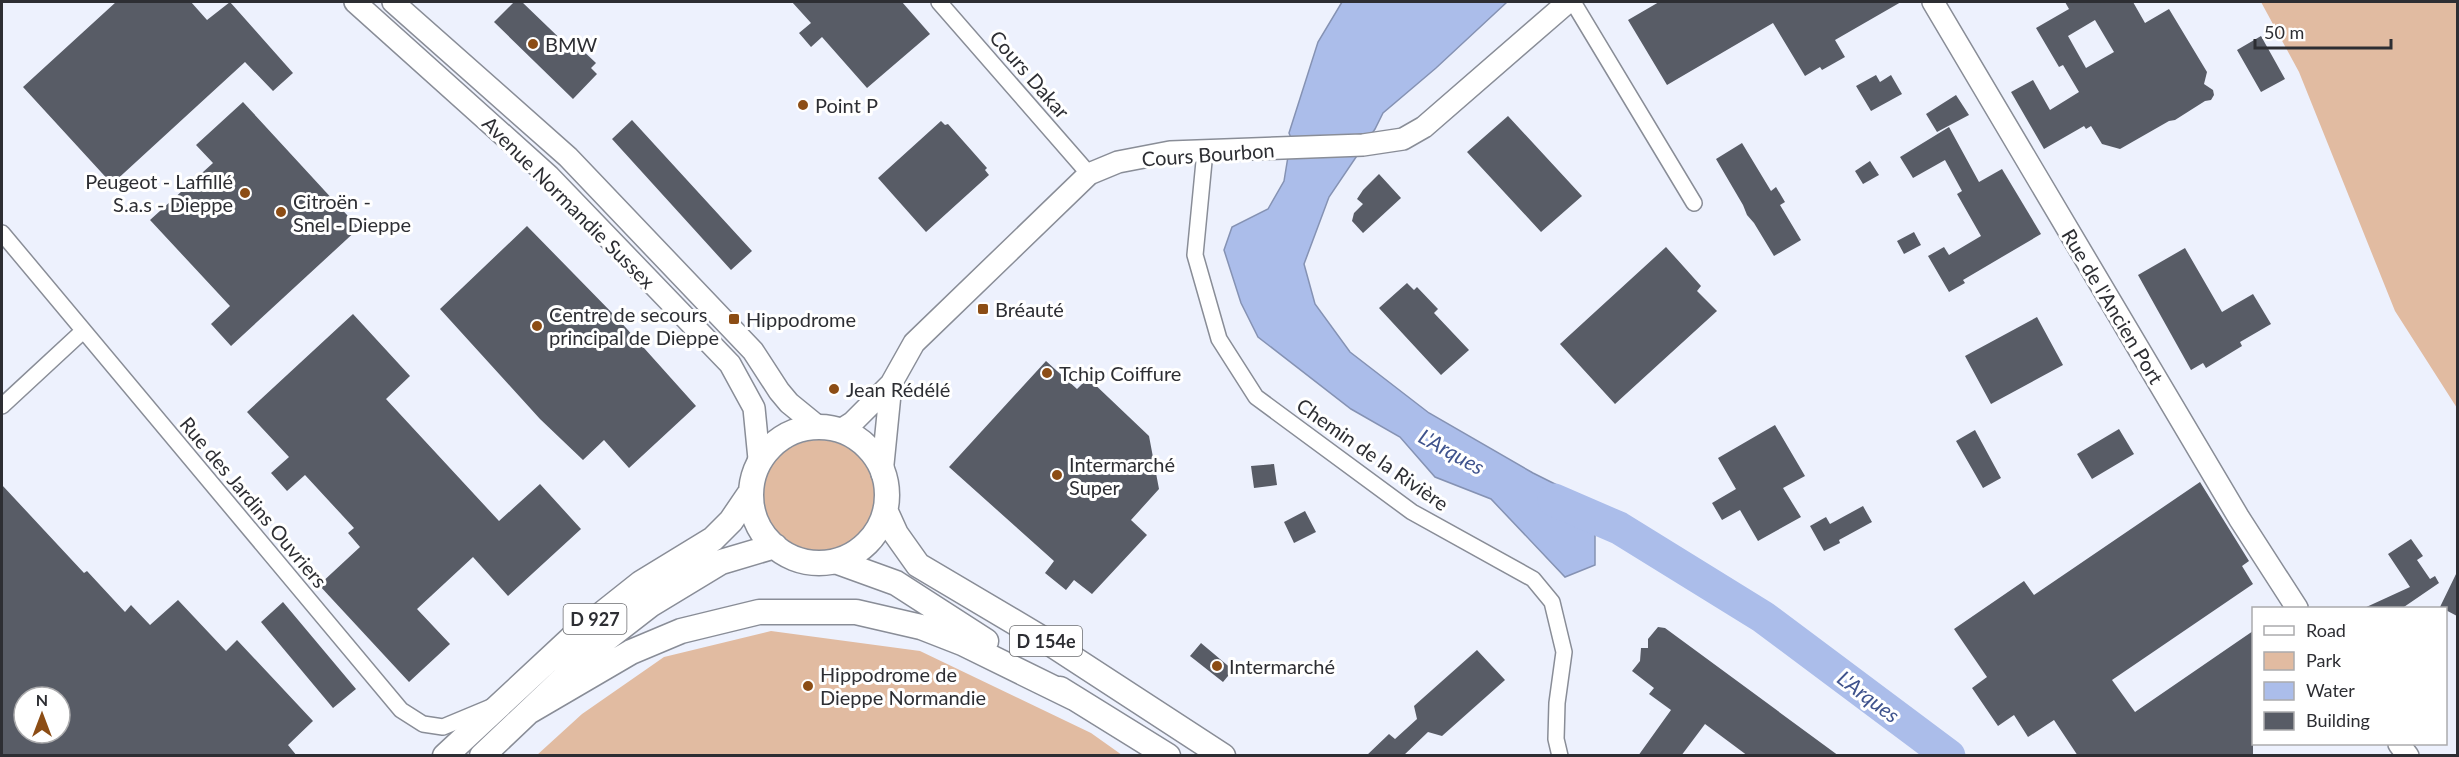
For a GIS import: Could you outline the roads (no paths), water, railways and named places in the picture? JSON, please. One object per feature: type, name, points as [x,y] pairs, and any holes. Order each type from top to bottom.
[{"type":"main road","name":"Avenue Normandie Sussex","points":[[355,2],[549,176],[730,364],[754,408],[759,459]]},
{"type":"main road","name":"Avenue Normandie Sussex","points":[[393,2],[568,158],[753,351],[779,391],[816,425]]},
{"type":"main road","name":"Cours Bourbon","points":[[842,429],[853,422],[891,384],[914,343],[1089,174],[1118,162],[1170,152],[1363,145],[1403,139],[1424,127],[1568,2]]},
{"type":"main road","name":"Rue de l'Ancien Port","points":[[1933,2],[2239,518],[2296,607]]},
{"type":"main road","name":"Cours Bourbon","points":[[882,474],[891,384]]},
{"type":"main road","points":[[816,425],[842,429],[859,440],[873,455],[882,474],[886,512],[879,531],[858,553],[838,562],[809,562],[785,554],[759,527],[752,510],[751,482],[759,459],[768,446],[790,431],[816,425]]},
{"type":"main road","name":"D 927","points":[[445,756],[573,637],[640,583],[713,539],[731,521],[750,493]]},
{"type":"main road","name":"D 154e","points":[[886,512],[896,534],[918,565],[1048,642],[1223,756]]},
{"type":"main road","name":"D 927","points":[[482,756],[601,643],[650,606],[722,562],[775,546]]},
{"type":"main road","name":"D 154e","points":[[838,562],[896,583],[1168,756]]},
{"type":"main road","points":[[530,711],[631,652],[681,631],[769,611],[856,612],[921,627],[963,643],[1074,698]]},
{"type":"street","name":"Cours Dakar","points":[[939,2],[1089,174]]},
{"type":"street","points":[[1573,2],[1694,203]]},
{"type":"street","name":"Chemin de la Rivière","points":[[1206,151],[1195,255],[1219,339],[1256,397],[1412,512],[1533,579],[1552,602],[1564,652],[1557,703],[1556,739],[1560,756]]},
{"type":"street","name":"Rue des Jardins Ouvriers","points":[[2,233],[401,710],[423,724],[443,726],[505,700]]},
{"type":"street","points":[[2,406],[83,330]]},
{"type":"water","points":[[1342,2],[1507,2],[1436,68],[1383,113],[1375,129],[1329,197],[1304,264],[1315,304],[1350,352],[1429,413],[1533,473],[1595,504],[1595,565],[1565,577],[1491,499],[1435,477],[1400,437],[1351,409],[1258,337],[1241,303],[1224,250],[1232,227],[1268,209],[1284,181],[1291,138],[1289,133],[1318,42]]},
{"type":"waterway","name":"L'Arques","points":[[1554,500],[1619,528],[1763,617],[1949,756]]},
{"type":"place","name":"BMW","points":[[533,44]]},
{"type":"place","name":"Point P","points":[[803,105]]},
{"type":"place","name":"Peugeot - Laffillé S.a.s - Dieppe","points":[[245,193]]},
{"type":"place","name":"Citroën - Snel - Dieppe","points":[[281,212]]},
{"type":"place","name":"Bréauté","points":[[983,309]]},
{"type":"place","name":"Hippodrome","points":[[734,319]]},
{"type":"place","name":"Centre de secours principal de Dieppe","points":[[537,326]]},
{"type":"place","name":"Tchip Coiffure","points":[[1047,373]]},
{"type":"place","name":"Jean Rédélé","points":[[834,389]]},
{"type":"place","name":"Intermarché Super","points":[[1057,475]]},
{"type":"place","name":"Intermarché","points":[[1217,666]]},
{"type":"place","name":"Hippodrome de Dieppe Normandie","points":[[808,686]]}]
